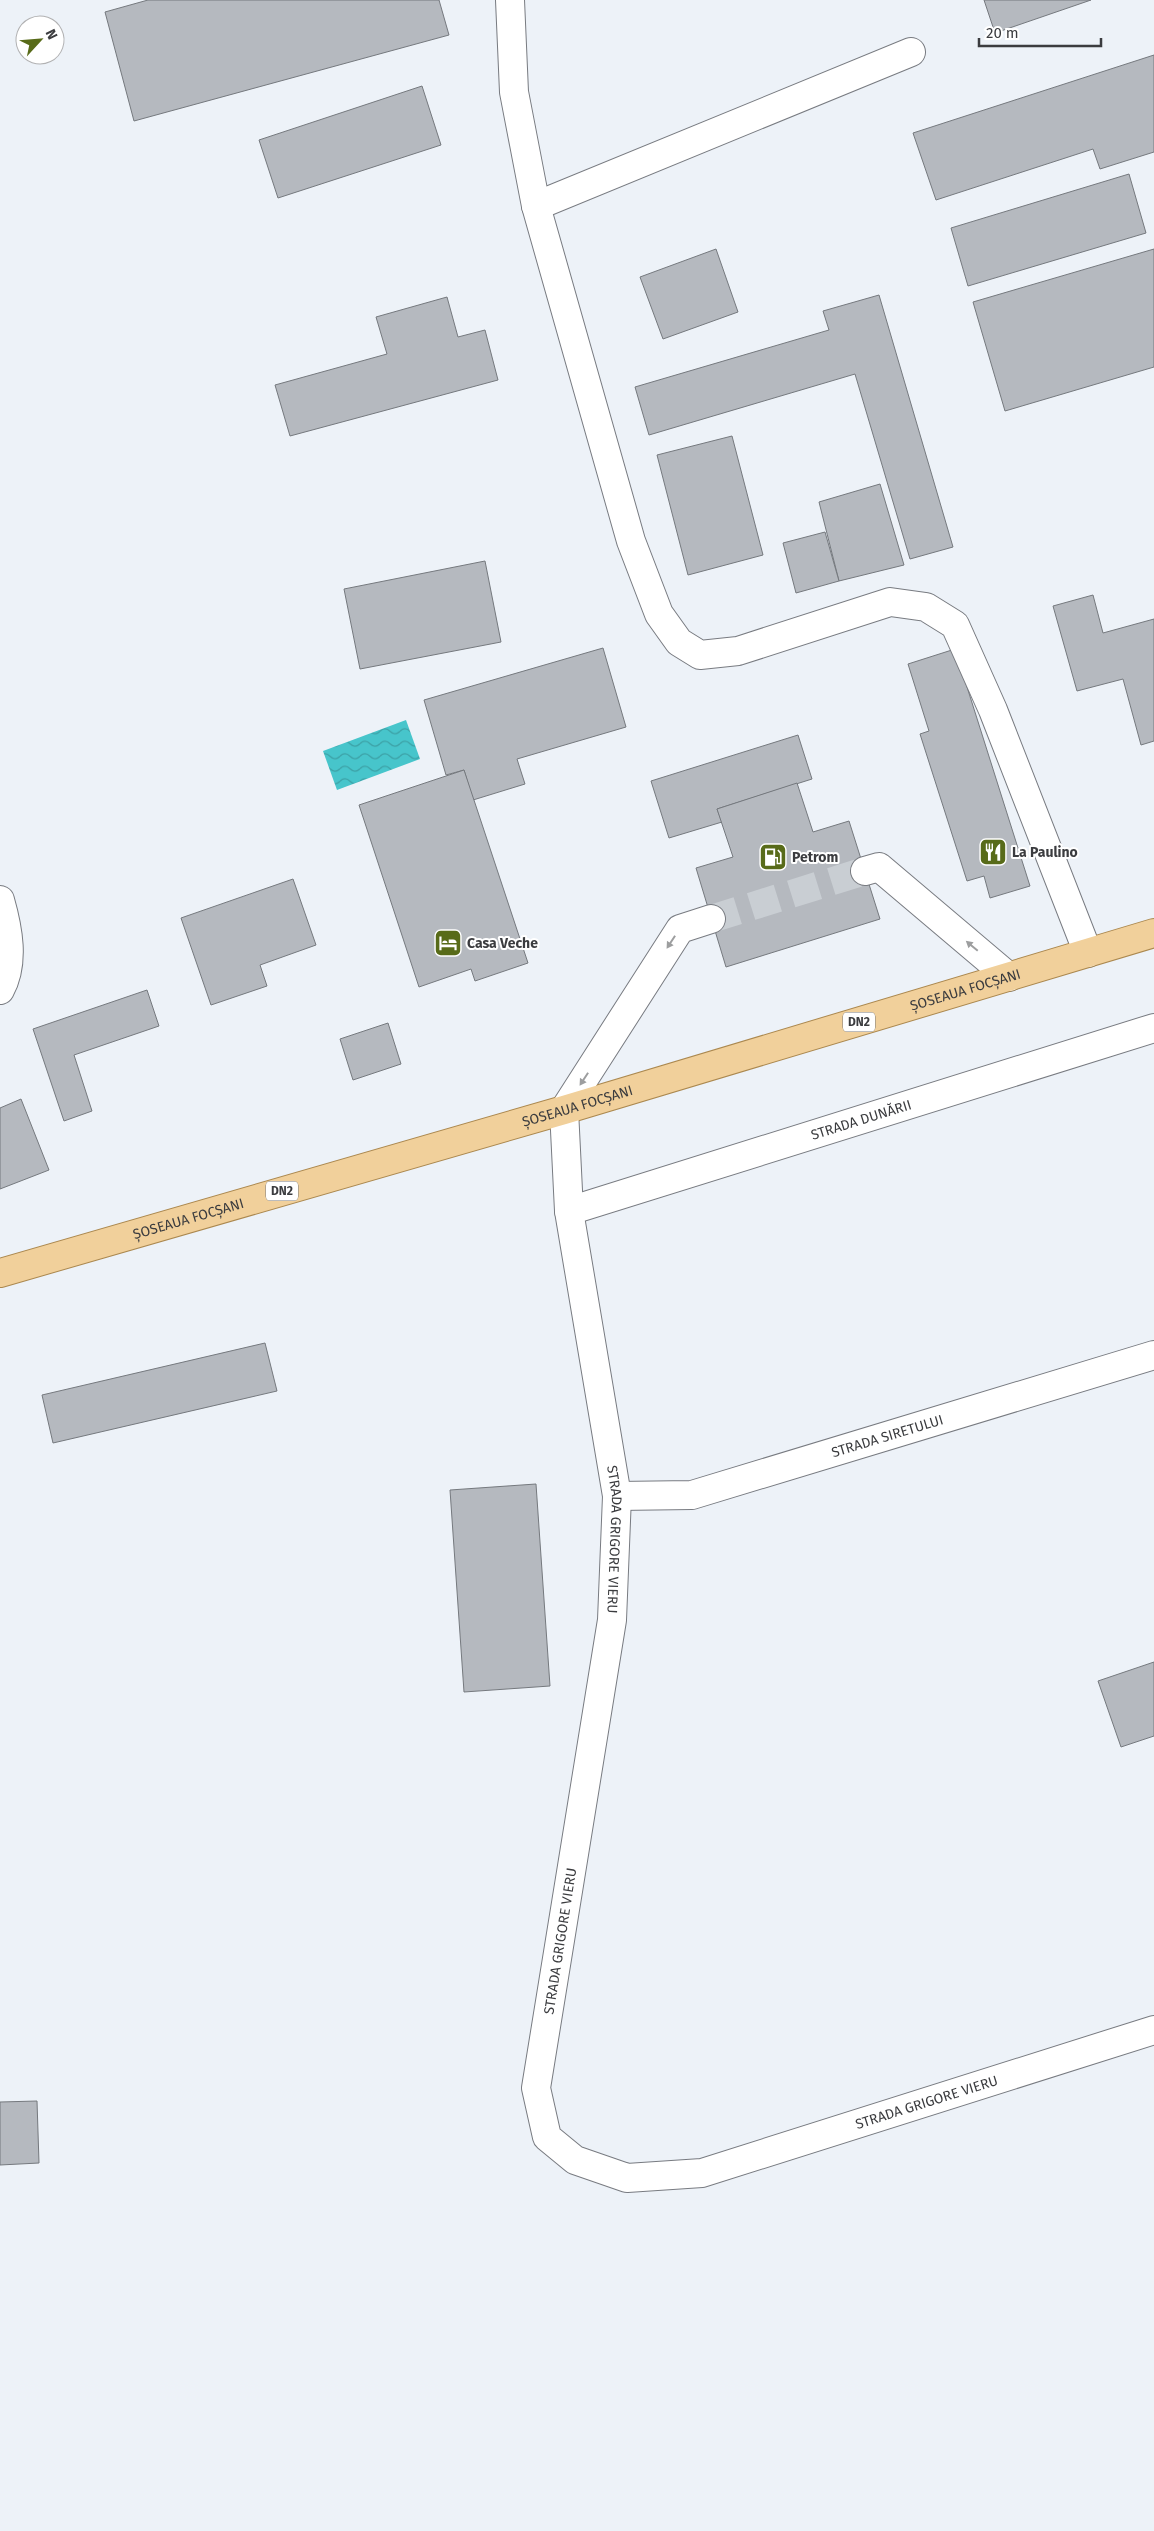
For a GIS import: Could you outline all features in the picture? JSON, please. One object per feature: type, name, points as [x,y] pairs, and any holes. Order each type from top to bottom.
[{"type":"main road","name":"ȘOSEAUA FOCȘANI","points":[[0,1273],[564,1110],[1154,933]]},
{"type":"street","points":[[510,0],[514,92],[536,206],[631,541],[658,614],[679,642],[700,655],[738,651],[890,602],[926,607],[955,625],[993,710],[1088,953]]},
{"type":"street","points":[[536,206],[911,52]]},
{"type":"street","points":[[865,871],[879,867],[1009,977]]},
{"type":"street","points":[[0,900],[8,928],[7,978],[0,990]]},
{"type":"street","points":[[564,1110],[680,929],[711,919]]},
{"type":"street","name":"STRADA DUNĂRII","points":[[569,1211],[1154,1028]]},
{"type":"street","name":"STRADA GRIGORE VIERU","points":[[564,1110],[569,1211],[617,1496],[612,1620],[536,2088],[547,2137],[575,2160],[627,2178],[702,2172],[1154,2030]]},
{"type":"street","name":"STRADA SIRETULUI","points":[[617,1496],[692,1495],[1154,1355]]},
{"type":"water","points":[[406,720],[420,759],[337,790],[323,751]]},
{"type":"building","points":[[148,0],[439,0],[449,35],[134,121],[105,12]]},
{"type":"building","points":[[984,0],[1091,0],[995,33]]},
{"type":"building","points":[[1154,55],[1154,152],[1100,169],[1093,149],[936,200],[913,133]]},
{"type":"building","points":[[422,86],[441,145],[278,198],[259,140]]},
{"type":"building","points":[[1129,174],[1146,233],[968,286],[951,228]]},
{"type":"building","points":[[716,249],[738,312],[663,339],[640,277]]},
{"type":"building","points":[[1154,249],[1154,367],[1005,411],[973,302]]},
{"type":"building","points":[[879,295],[953,547],[910,559],[855,374],[649,435],[635,387],[829,330],[823,311]]},
{"type":"building","points":[[447,297],[458,337],[485,330],[498,380],[290,436],[275,385],[387,354],[376,317]]},
{"type":"building","points":[[732,436],[763,555],[688,575],[657,455]]},
{"type":"building","points":[[880,484],[904,565],[839,581],[819,502]]},
{"type":"building","points":[[825,532],[839,581],[796,593],[783,543]]},
{"type":"building","points":[[485,561],[501,642],[360,669],[344,589]]},
{"type":"building","points":[[1093,595],[1103,633],[1154,619],[1154,741],[1141,745],[1123,679],[1077,691],[1053,606]]},
{"type":"building","points":[[603,648],[626,727],[517,759],[525,784],[473,800],[464,770],[446,775],[424,700]]},
{"type":"building","points":[[955,649],[1030,886],[990,898],[984,876],[967,881],[920,734],[929,731],[908,664]]},
{"type":"building","points":[[798,735],[812,779],[717,809],[722,822],[669,838],[651,781]]},
{"type":"building","points":[[464,770],[528,963],[475,981],[471,969],[419,987],[359,805]]},
{"type":"building","points":[[797,783],[813,832],[849,821],[880,919],[726,967],[696,868],[733,857],[717,809]]},
{"type":"building","points":[[293,879],[316,945],[260,965],[267,986],[211,1005],[181,918]]},
{"type":"building","points":[[147,990],[159,1026],[74,1055],[92,1111],[64,1121],[33,1029]]},
{"type":"building","points":[[388,1023],[401,1064],[353,1080],[340,1039]]},
{"type":"building","points":[[21,1099],[49,1170],[0,1189],[0,1108]]},
{"type":"building","points":[[265,1343],[277,1391],[53,1443],[42,1395]]},
{"type":"building","points":[[536,1484],[550,1686],[464,1692],[450,1490]]},
{"type":"building","points":[[1154,1662],[1154,1736],[1121,1747],[1098,1681]]},
{"type":"building","points":[[37,2101],[39,2163],[0,2165],[0,2102]]},
{"type":"tunnel","points":[[711,919],[865,871]]},
{"type":"place","name":"La Paulino","points":[[993,852]]},
{"type":"place","name":"Petrom","points":[[773,857]]},
{"type":"place","name":"Casa Veche","points":[[448,943]]}]
